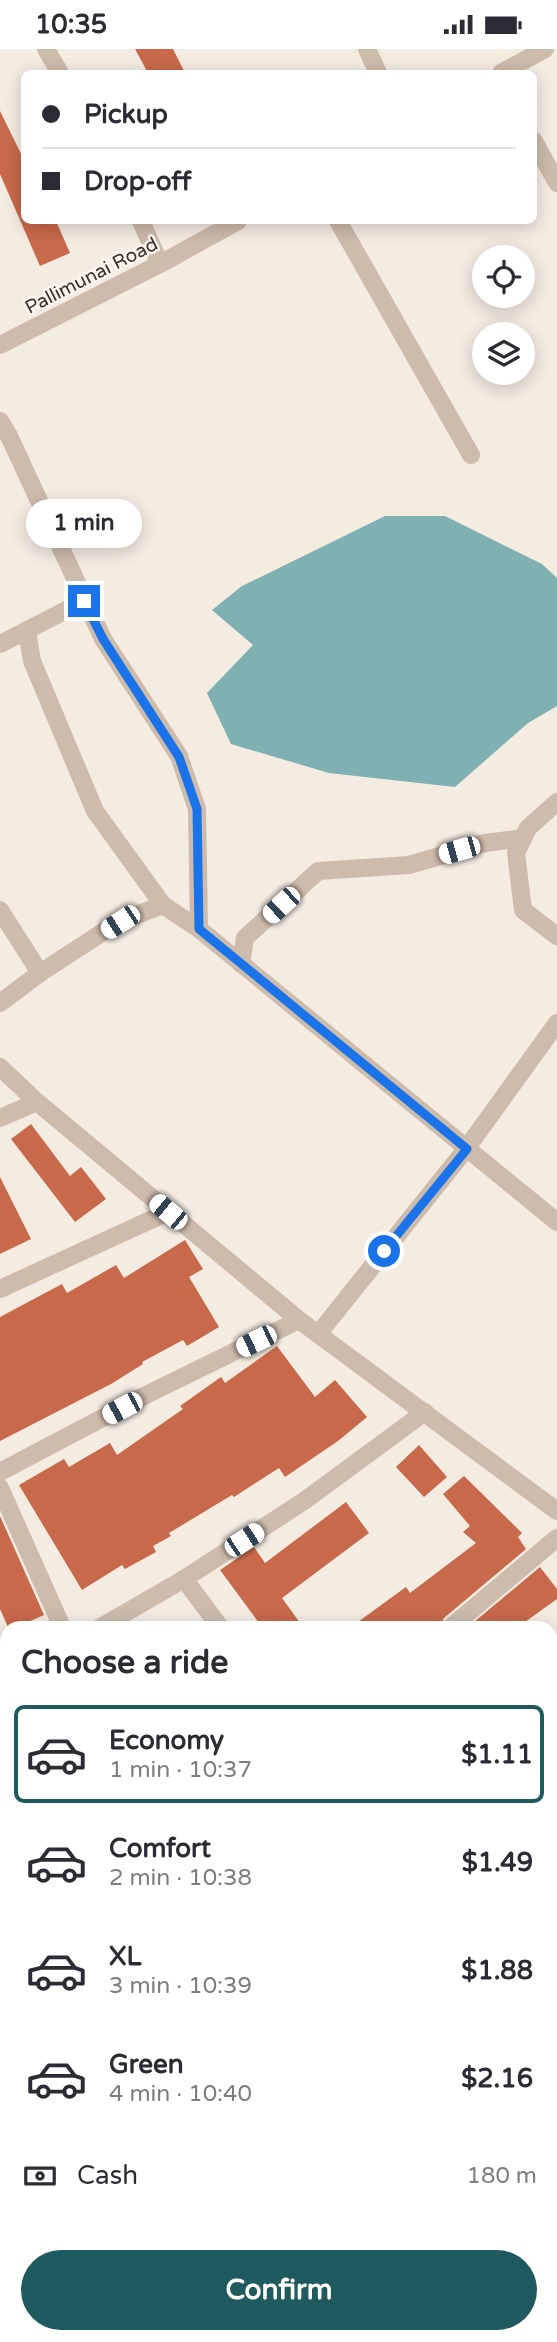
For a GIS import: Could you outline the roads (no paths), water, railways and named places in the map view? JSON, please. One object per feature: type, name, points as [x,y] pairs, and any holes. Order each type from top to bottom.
[{"type":"street","points":[[46,49],[58,70]]},
{"type":"street","points":[[367,49],[377,70]]},
{"type":"street","points":[[506,70],[545,49]]},
{"type":"street","points":[[537,146],[557,183]]},
{"type":"street","points":[[142,224],[160,264]]},
{"type":"street","name":"Pallimunai Road","points":[[0,345],[233,224]]},
{"type":"street","points":[[340,224],[471,455]]},
{"type":"street","points":[[0,421],[103,639],[179,757],[197,809],[199,929]]},
{"type":"street","points":[[0,644],[84,601]]},
{"type":"street","points":[[27,631],[32,661],[95,811],[163,905],[199,929],[557,1222]]},
{"type":"street","points":[[557,802],[526,833],[516,853],[523,910],[557,936]]},
{"type":"street","points":[[241,964],[245,938],[317,871],[409,865],[526,833]]},
{"type":"street","points":[[0,1003],[40,973],[120,922],[163,905]]},
{"type":"street","points":[[0,910],[40,973]]},
{"type":"street","points":[[318,1333],[467,1149],[557,1023]]},
{"type":"street","points":[[0,1067],[37,1102],[299,1320],[557,1510]]},
{"type":"street","points":[[0,1118],[37,1102]]},
{"type":"street","points":[[0,1289],[168,1212]]},
{"type":"street","points":[[0,1472],[146,1395],[299,1320]]},
{"type":"street","points":[[112,1621],[184,1579],[304,1501],[425,1412]]},
{"type":"street","points":[[0,1488],[59,1621]]},
{"type":"street","points":[[458,1621],[557,1538]]},
{"type":"street","points":[[184,1579],[216,1621]]},
{"type":"water","points":[[385,516],[445,516],[542,564],[557,578],[557,706],[528,723],[455,787],[329,773],[231,744],[207,693],[253,645],[212,610],[242,586]]}]
